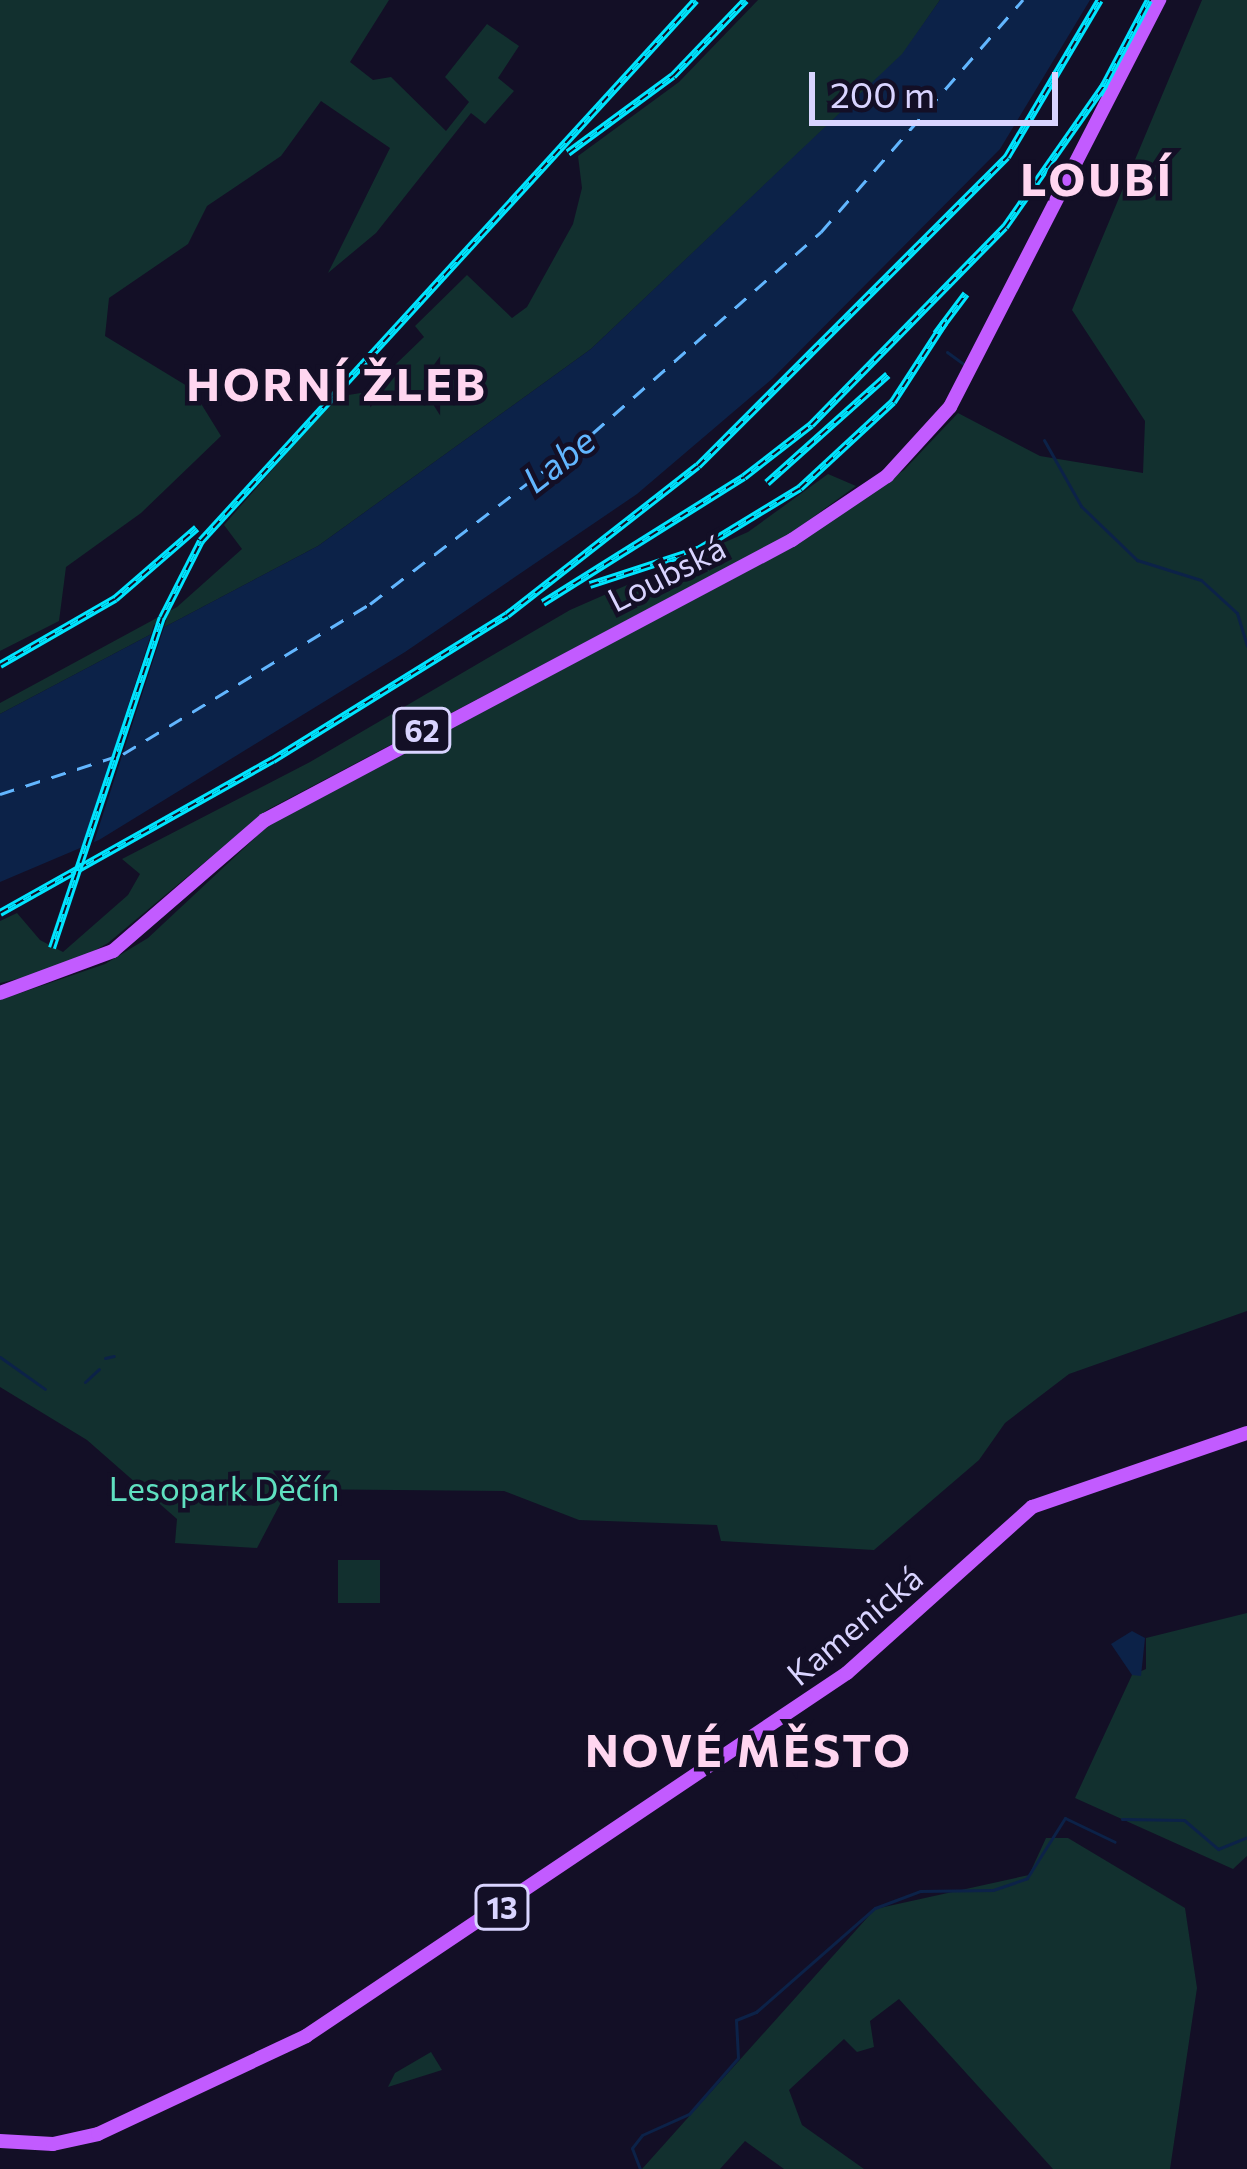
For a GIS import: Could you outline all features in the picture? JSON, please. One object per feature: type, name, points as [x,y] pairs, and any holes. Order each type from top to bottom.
[{"type":"main road","name":"Loubská","points":[[0,993],[112,951],[265,820],[792,540],[887,476],[950,407],[1159,0]]},
{"type":"main road","name":"Kamenická","points":[[0,2141],[52,2144],[95,2135],[306,2036],[847,1673],[1032,1507],[1247,1433]]},
{"type":"green space","points":[[0,0],[389,0],[350,62],[373,80],[391,77],[446,131],[469,102],[445,77],[487,24],[519,46],[498,78],[514,91],[485,124],[471,113],[376,233],[328,273],[390,148],[321,101],[281,156],[207,206],[188,244],[109,298],[105,336],[192,389],[221,436],[141,513],[66,567],[59,621],[0,651]]},
{"type":"green space","points":[[758,0],[940,0],[903,54],[591,349],[318,546],[0,714],[0,703],[177,607],[242,549],[224,525],[336,397],[367,392],[424,337],[415,326],[467,275],[512,318],[527,307],[573,224],[582,188],[578,156],[679,82]]},
{"type":"green space","name":"Lesopark Děčín","points":[[1202,0],[1247,0],[1247,1311],[1069,1374],[1005,1423],[979,1460],[874,1550],[721,1541],[717,1525],[579,1520],[504,1491],[288,1489],[257,1548],[175,1543],[177,1519],[87,1440],[0,1387],[0,1000],[105,964],[148,938],[272,822],[789,549],[904,470],[958,413],[1040,456],[1143,473],[1145,421],[1072,310]]},
{"type":"green space","points":[[828,474],[856,486],[787,536],[267,810],[108,943],[64,968],[0,983],[0,921],[17,913],[40,940],[63,952],[128,895],[140,874],[122,859],[310,762],[570,610],[748,532]]},
{"type":"green space","points":[[338,1560],[380,1560],[380,1603],[338,1603]]},
{"type":"green space","points":[[1247,1613],[1247,1856],[1233,1869],[1075,1798],[1132,1675],[1146,1669],[1146,1638]]},
{"type":"green space","points":[[1046,1838],[1068,1838],[1185,1908],[1197,1988],[1170,2169],[1053,2169],[899,1999],[870,2021],[874,2047],[857,2052],[844,2039],[789,2090],[802,2125],[864,2169],[784,2169],[745,2141],[720,2169],[642,2169],[875,1909],[1029,1875]]},
{"type":"green space","points":[[431,2052],[442,2070],[388,2087],[395,2073]]},
{"type":"water","name":"Labe","points":[[940,0],[1090,0],[1000,149],[772,379],[637,494],[405,652],[99,840],[0,882],[0,714],[318,546],[591,349],[902,54]]},
{"type":"water","points":[[1132,1631],[1145,1638],[1141,1676],[1132,1675],[1111,1644]]},
{"type":"pier","points":[[167,618],[91,851],[80,856],[154,625]]},
{"type":"waterway","points":[[947,352],[966,366]]},
{"type":"waterway","points":[[1044,440],[1081,506],[1137,560],[1201,580],[1237,613],[1247,645]]},
{"type":"waterway","points":[[105,1358],[114,1356]]},
{"type":"waterway","points":[[0,1357],[45,1389]]},
{"type":"waterway","points":[[85,1382],[99,1369]]},
{"type":"waterway","points":[[640,2169],[632,2148],[642,2135],[689,2114],[738,2058],[736,2020],[756,2012],[875,1908],[920,1891],[993,1890],[1027,1878],[1065,1818],[1115,1842]]},
{"type":"waterway","points":[[1122,1819],[1184,1820],[1218,1849],[1247,1837]]},
{"type":"ferry route","points":[[0,794],[123,754],[370,604],[593,433],[821,232],[1023,0]]},
{"type":"railway","points":[[52,948],[162,618],[201,541],[696,0]]},
{"type":"railway","points":[[568,153],[673,76],[746,0]]},
{"type":"railway","points":[[0,913],[273,760],[507,615],[698,466],[1007,157],[1100,0]]},
{"type":"railway","points":[[1099,95],[1149,0]]},
{"type":"railway","points":[[543,603],[744,477],[811,425],[1005,227],[1105,84]]},
{"type":"railway","points":[[936,334],[966,294]]},
{"type":"railway","points":[[590,585],[700,549],[800,488],[893,402],[945,322]]},
{"type":"railway","points":[[767,483],[888,375]]},
{"type":"railway","points":[[0,665],[115,599],[197,528]]},
{"type":"district","name":"LOUBÍ","points":[[1097,178]]},
{"type":"district","name":"HORNÍ ŽLEB","points":[[337,383]]},
{"type":"district","name":"NOVÉ MĚSTO","points":[[749,1749]]}]
